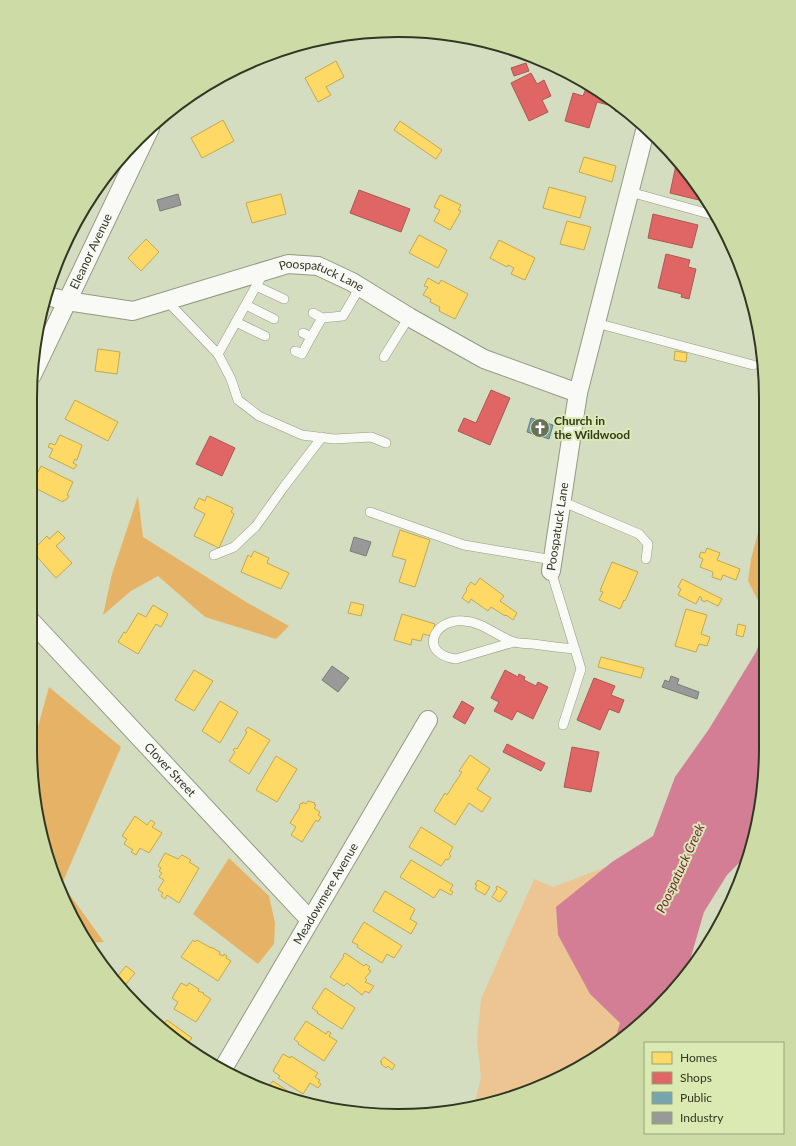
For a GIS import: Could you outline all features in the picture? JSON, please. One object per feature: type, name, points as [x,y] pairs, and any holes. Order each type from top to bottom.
[{"type":"street","name":"Poospatuck Lane","points":[[552,565],[578,393],[644,135]]},
{"type":"street","name":"Eleanor Avenue","points":[[39,361],[143,143]]},
{"type":"street","name":"Poospatuck Lane","points":[[51,297],[67,301],[133,311],[261,278],[288,264],[318,266],[360,287],[409,317],[484,359],[578,393]]},
{"type":"street","name":"Clover Street","points":[[37,628],[310,920]]},
{"type":"street","name":"Meadowmere Avenue","points":[[225,1065],[428,720]]},
{"type":"lane","points":[[630,192],[708,214]]},
{"type":"lane","points":[[218,354],[261,278],[284,299]]},
{"type":"lane","points":[[313,313],[322,318],[342,316],[360,287]]},
{"type":"lane","points":[[167,301],[218,354],[231,379],[238,400],[259,416],[302,435],[334,439],[371,437],[386,443]]},
{"type":"lane","points":[[246,305],[274,319]]},
{"type":"lane","points":[[384,356],[409,317]]},
{"type":"lane","points":[[295,351],[302,354],[322,318]]},
{"type":"lane","points":[[236,322],[265,336]]},
{"type":"lane","points":[[596,323],[753,365]]},
{"type":"lane","points":[[303,333],[311,337]]},
{"type":"lane","points":[[214,555],[234,547],[256,526],[322,437]]},
{"type":"lane","points":[[562,501],[639,534],[648,544],[646,559]]},
{"type":"lane","points":[[370,512],[464,545],[552,565]]},
{"type":"lane","name":"Poospatuck Lane","points":[[552,565],[582,669],[563,725]]},
{"type":"lane","points":[[514,642],[456,659],[448,658],[439,654],[433,647],[432,639],[437,630],[449,622],[464,621],[486,628],[514,642],[575,649]]},
{"type":"shaded area","points":[[138,496],[143,537],[246,602],[289,626],[276,639],[205,617],[158,576],[131,591],[103,615],[112,574]]},
{"type":"shaded area","points":[[759,529],[759,602],[748,581],[751,559]]},
{"type":"shaded area","points":[[49,687],[121,747],[63,882],[49,841],[40,795],[37,730]]},
{"type":"shaded area","points":[[229,858],[269,896],[275,923],[274,944],[258,964],[193,914]]},
{"type":"shaded area","points":[[606,867],[556,908],[558,935],[590,994],[620,1023],[616,1035],[599,1048],[558,1072],[514,1090],[476,1100],[481,1077],[477,1041],[481,999],[534,879],[553,887]]},
{"type":"shaded area","points":[[65,888],[104,942],[94,943],[74,908]]},
{"type":"water","name":"Poospatuck Creek","points":[[759,644],[758,772],[752,818],[741,861],[727,875],[704,912],[690,960],[653,1003],[616,1035],[620,1023],[590,994],[558,935],[556,907],[612,862],[653,836],[675,777],[709,729],[756,652]]},
{"type":"building: Homes","points":[[336,61],[344,77],[326,87],[331,95],[318,102],[305,78]]},
{"type":"building: Homes","points":[[223,120],[234,141],[202,158],[191,138]]},
{"type":"building: Homes","points":[[400,121],[442,150],[436,159],[394,130]]},
{"type":"building: Homes","points":[[584,157],[616,166],[612,182],[579,172]]},
{"type":"building: Homes","points":[[549,187],[586,197],[580,218],[543,208]]},
{"type":"building: Homes","points":[[281,194],[286,214],[252,223],[246,203]]},
{"type":"building: Homes","points":[[440,195],[461,205],[458,210],[461,211],[450,230],[434,221],[440,210],[434,207]]},
{"type":"building: Homes","points":[[567,221],[591,227],[584,250],[560,244]]},
{"type":"building: Homes","points":[[419,235],[447,250],[438,268],[409,253]]},
{"type":"building: Homes","points":[[146,239],[159,252],[141,271],[128,258]]},
{"type":"building: Homes","points":[[499,240],[535,258],[525,280],[511,274],[514,268],[508,265],[507,267],[490,258]]},
{"type":"building: Homes","points":[[428,278],[439,284],[441,280],[468,294],[455,319],[439,311],[440,307],[430,302],[431,299],[423,295],[428,287],[424,286]]},
{"type":"building: Homes","points":[[98,349],[120,352],[117,374],[95,371]]},
{"type":"building: Homes","points":[[675,351],[687,353],[686,362],[674,360]]},
{"type":"building: Homes","points":[[75,400],[118,422],[108,441],[65,419]]},
{"type":"building: Homes","points":[[60,435],[82,445],[77,460],[75,459],[73,463],[77,465],[74,469],[49,457],[53,449],[48,447],[50,443],[55,445]]},
{"type":"building: Homes","points":[[41,466],[73,482],[67,495],[69,496],[66,500],[63,502],[37,489],[37,474]]},
{"type":"building: Homes","points":[[207,496],[233,508],[231,512],[234,514],[219,548],[194,536],[205,514],[194,508],[199,498],[205,501]]},
{"type":"building: Homes","points":[[400,530],[430,540],[415,587],[399,582],[406,560],[392,556]]},
{"type":"building: Homes","points":[[58,531],[65,538],[56,546],[72,563],[56,578],[37,557],[37,546],[47,536],[49,539]]},
{"type":"building: Homes","points":[[707,548],[720,553],[717,560],[740,569],[736,580],[723,575],[721,580],[712,577],[713,572],[700,567],[703,559],[699,557],[701,552],[705,553]]},
{"type":"building: Homes","points":[[254,551],[269,558],[267,563],[289,573],[281,589],[241,572],[248,555],[251,557]]},
{"type":"building: Homes","points":[[612,562],[638,572],[620,609],[599,600],[603,592],[600,591]]},
{"type":"building: Homes","points":[[480,578],[504,596],[500,601],[517,613],[513,620],[491,607],[488,611],[471,599],[469,603],[462,598],[471,582],[475,585]]},
{"type":"building: Homes","points":[[682,579],[722,599],[718,606],[706,600],[705,602],[701,600],[702,598],[700,596],[696,604],[678,595],[681,589],[678,587]]},
{"type":"building: Homes","points":[[351,602],[364,605],[361,616],[348,613]]},
{"type":"building: Homes","points":[[153,605],[168,614],[161,627],[156,624],[138,654],[118,642],[124,632],[126,633],[138,613],[146,617]]},
{"type":"building: Homes","points":[[686,609],[707,615],[701,634],[710,637],[707,646],[699,644],[696,652],[675,646]]},
{"type":"building: Homes","points":[[402,614],[435,624],[431,636],[423,634],[421,641],[412,639],[411,645],[394,640]]},
{"type":"building: Homes","points":[[738,624],[746,626],[743,637],[736,635]]},
{"type":"building: Homes","points":[[601,657],[644,668],[641,678],[598,667]]},
{"type":"building: Homes","points":[[194,670],[213,681],[194,711],[175,700]]},
{"type":"building: Homes","points":[[220,701],[238,712],[220,743],[202,731]]},
{"type":"building: Homes","points":[[248,727],[270,740],[249,774],[229,761],[235,752],[233,750],[235,748],[237,749],[247,732],[245,731]]},
{"type":"building: Homes","points":[[470,755],[490,769],[477,789],[491,798],[482,812],[469,803],[455,825],[434,811],[445,793],[447,795],[462,772],[459,771]]},
{"type":"building: Homes","points":[[276,756],[297,769],[277,802],[256,790]]},
{"type":"building: Homes","points":[[308,801],[315,803],[314,804],[316,805],[314,808],[320,812],[318,815],[321,817],[318,822],[316,820],[302,842],[291,835],[296,827],[290,823],[301,803],[302,804],[303,802],[306,804]]},
{"type":"building: Homes","points":[[135,816],[147,825],[151,820],[155,823],[152,827],[162,833],[149,853],[140,848],[136,855],[131,852],[133,850],[124,844],[127,839],[122,836]]},
{"type":"building: Homes","points":[[421,827],[453,847],[449,854],[451,856],[448,860],[446,859],[441,866],[409,847]]},
{"type":"building: Homes","points":[[165,853],[178,859],[182,855],[191,860],[189,862],[199,868],[179,903],[167,895],[165,899],[161,896],[163,893],[158,890],[164,880],[159,877],[162,873],[159,871],[161,868],[158,866]]},
{"type":"building: Homes","points":[[411,860],[453,885],[450,890],[453,892],[451,895],[440,889],[434,898],[400,877]]},
{"type":"building: Homes","points":[[478,880],[490,887],[485,895],[475,889],[477,885],[475,884]]},
{"type":"building: Homes","points":[[497,886],[507,892],[500,902],[492,897],[497,889]]},
{"type":"building: Homes","points":[[385,891],[415,909],[410,919],[417,923],[411,934],[373,911]]},
{"type":"building: Homes","points":[[364,922],[402,946],[394,958],[387,954],[382,963],[357,947],[358,945],[352,942]]},
{"type":"building: Homes","points":[[193,940],[195,942],[197,940],[211,947],[220,952],[219,954],[223,956],[224,954],[227,956],[226,958],[231,961],[218,981],[181,957]]},
{"type":"building: Homes","points":[[345,953],[364,966],[366,964],[370,967],[368,969],[371,971],[365,978],[367,980],[365,982],[374,986],[369,993],[365,991],[362,995],[347,983],[344,986],[330,977]]},
{"type":"building: Homes","points":[[126,966],[135,973],[126,984],[118,975]]},
{"type":"building: Homes","points":[[181,983],[187,986],[189,983],[211,999],[196,1022],[174,1009],[178,1002],[172,998]]},
{"type":"building: Homes","points":[[325,988],[355,1008],[342,1029],[317,1013],[318,1012],[312,1008]]},
{"type":"building: Homes","points":[[167,1020],[192,1038],[189,1042],[165,1023]]},
{"type":"building: Homes","points":[[306,1021],[326,1034],[328,1031],[331,1033],[329,1036],[337,1041],[324,1061],[298,1044],[299,1043],[294,1039]]},
{"type":"building: Homes","points":[[283,1054],[290,1058],[291,1056],[318,1073],[315,1077],[320,1080],[318,1082],[321,1084],[318,1088],[310,1083],[303,1094],[278,1078],[280,1076],[273,1071]]},
{"type":"building: Homes","points":[[384,1057],[395,1065],[392,1070],[388,1066],[386,1068],[381,1064],[382,1062],[380,1062]]},
{"type":"building: Homes","points":[[273,1081],[289,1092],[282,1090],[270,1085]]},
{"type":"building: Shops","points":[[526,63],[529,71],[514,76],[511,68]]},
{"type":"building: Shops","points":[[531,73],[537,84],[544,80],[551,96],[542,100],[548,112],[529,121],[511,83]]},
{"type":"building: Shops","points":[[586,90],[609,105],[597,102],[589,128],[565,121],[573,93],[583,96]]},
{"type":"building: Shops","points":[[675,168],[700,200],[670,193]]},
{"type":"building: Shops","points":[[359,190],[410,209],[401,232],[350,213]]},
{"type":"building: Shops","points":[[653,214],[698,225],[692,248],[648,238]]},
{"type":"building: Shops","points":[[666,254],[690,260],[688,267],[696,269],[689,299],[681,297],[682,294],[658,288]]},
{"type":"building: Shops","points":[[491,390],[510,398],[490,445],[458,431],[464,418],[476,423]]},
{"type":"building: Shops","points":[[210,436],[235,448],[222,476],[196,464]]},
{"type":"building: Shops","points":[[505,670],[518,677],[519,674],[525,677],[524,680],[536,686],[538,682],[548,687],[533,719],[517,711],[512,720],[494,711],[499,702],[491,698]]},
{"type":"building: Shops","points":[[594,678],[615,686],[611,695],[624,700],[619,713],[609,709],[600,730],[577,720]]},
{"type":"building: Shops","points":[[462,701],[474,708],[465,724],[453,717]]},
{"type":"building: Shops","points":[[507,744],[545,763],[541,771],[503,752]]},
{"type":"building: Shops","points":[[572,747],[599,752],[591,792],[564,787]]},
{"type":"building: Public","name":"Church in the Wildwood","points":[[531,418],[553,425],[549,439],[527,432]]},
{"type":"building: Industry","points":[[178,194],[181,205],[160,211],[157,200]]},
{"type":"building: Industry","points":[[354,537],[371,542],[366,556],[350,551]]},
{"type":"building: Industry","points":[[332,666],[349,678],[338,692],[322,680]]},
{"type":"building: Industry","points":[[671,676],[679,679],[677,684],[699,692],[697,699],[662,687],[665,680],[669,682]]},
{"type":"place","name":"Church in the Wildwood","points":[[540,428]]}]
